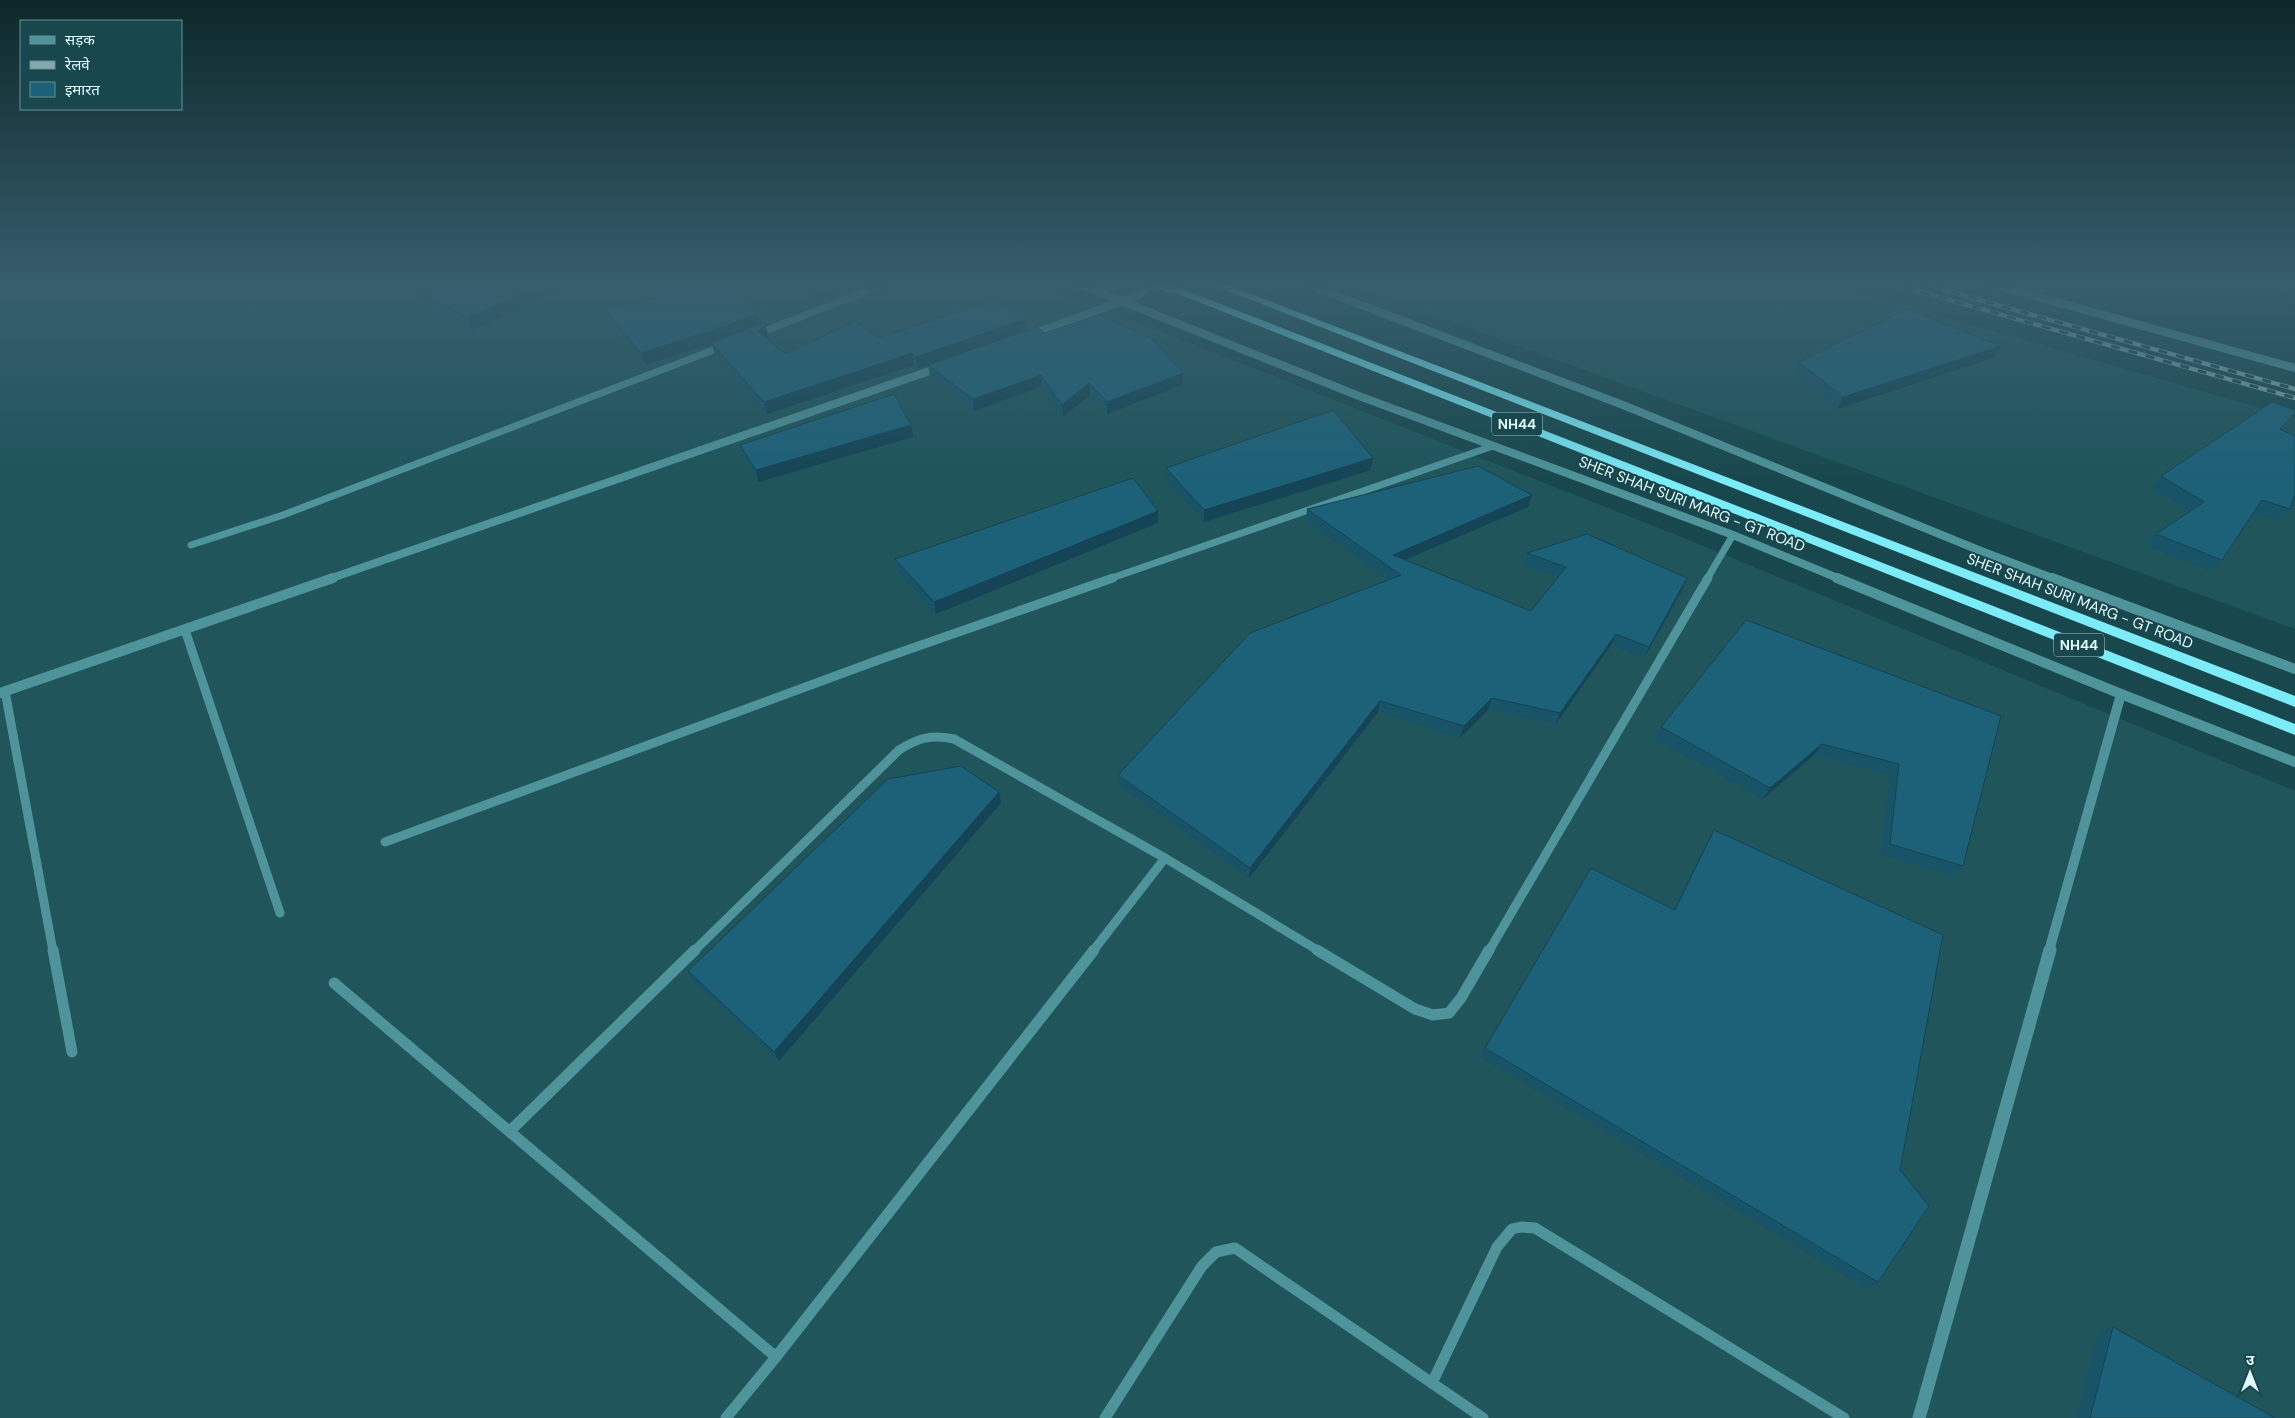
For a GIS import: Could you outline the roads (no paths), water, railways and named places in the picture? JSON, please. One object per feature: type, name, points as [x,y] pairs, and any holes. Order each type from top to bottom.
[{"type":"highway","name":"SHER SHAH SURI MARG - GT ROAD","points":[[1325,348],[2295,730]]},
{"type":"highway","name":"SHER SHAH SURI MARG - GT ROAD","points":[[1381,348],[2295,702]]},
{"type":"street","name":"SHER SHAH SURI MARG - GT ROAD","points":[[1238,348],[1359,396],[1733,535],[2121,694],[2295,762]]},
{"type":"street","name":"SHER SHAH SURI MARG - GT ROAD","points":[[1474,348],[1614,402],[1981,551],[2295,669]]},
{"type":"street","points":[[2224,348],[2295,368]]},
{"type":"street","points":[[3,692],[948,364]]},
{"type":"street","points":[[1919,1418],[2121,694]]},
{"type":"lane","points":[[192,545],[283,515],[720,348]]},
{"type":"lane","points":[[385,842],[893,655],[1493,446]]},
{"type":"lane","points":[[510,1131],[899,750],[918,738],[936,734],[954,738],[1165,858],[1415,1008],[1433,1015],[1449,1013],[1461,998],[1733,535]]},
{"type":"lane","points":[[185,630],[280,913]]},
{"type":"lane","points":[[3,692],[72,1052]]},
{"type":"lane","points":[[726,1418],[776,1357],[1165,858]]},
{"type":"lane","points":[[334,982],[776,1357]]},
{"type":"lane","points":[[1432,1383],[1497,1247],[1513,1228],[1523,1226],[1535,1228],[1844,1418]]},
{"type":"lane","points":[[1105,1418],[1202,1266],[1212,1254],[1222,1248],[1235,1248],[1483,1418]]},
{"type":"railway","points":[[2119,348],[2295,398]]},
{"type":"railway","points":[[2150,348],[2295,389]]}]
